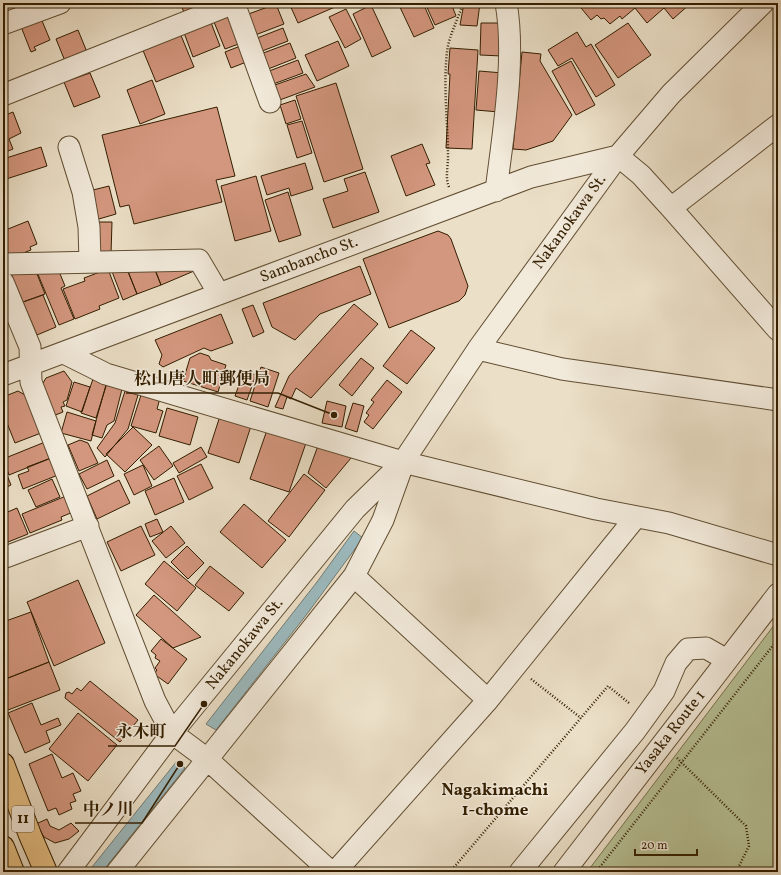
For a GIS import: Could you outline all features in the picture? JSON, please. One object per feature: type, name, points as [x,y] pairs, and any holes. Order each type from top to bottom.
[{"type":"highway","name":"11","points":[[3,764],[46,872]]},
{"type":"highway","name":"11","points":[[3,848],[13,872]]},
{"type":"street","points":[[3,24],[60,3]]},
{"type":"street","points":[[3,95],[234,3],[270,102]]},
{"type":"street","points":[[496,191],[508,78],[508,16],[506,3]]},
{"type":"street","name":"Nakanokawa St.","points":[[68,872],[172,733],[355,509],[404,462],[478,349],[618,156],[671,94],[763,3]]},
{"type":"street","points":[[671,208],[777,128]]},
{"type":"street","points":[[68,147],[83,192],[90,227],[90,262]]},
{"type":"street","points":[[618,156],[641,175],[778,330]]},
{"type":"street","name":"Sambancho St.","points":[[3,375],[531,177],[618,156]]},
{"type":"street","points":[[3,264],[199,260],[219,294]]},
{"type":"street","points":[[3,282],[30,347],[30,382],[156,700],[172,733],[207,759],[331,872]]},
{"type":"street","points":[[478,349],[562,369],[778,400]]},
{"type":"street","points":[[64,353],[106,374],[404,462],[636,517],[669,523],[778,555]]},
{"type":"street","name":"Nakanokawa St.","points":[[117,872],[354,576],[383,520],[404,462]]},
{"type":"street","points":[[335,872],[488,700],[636,517]]},
{"type":"street","points":[[3,558],[88,526]]},
{"type":"street","points":[[354,576],[488,700]]},
{"type":"street","name":"Yasaka Route 1","points":[[564,872],[778,594]]},
{"type":"street","points":[[520,872],[646,717],[664,691],[676,663],[688,649],[706,648],[727,660]]},
{"type":"path","points":[[456,205],[447,183],[446,72],[447,52],[452,30],[458,21],[463,3]]},
{"type":"path","points":[[596,872],[778,639]]},
{"type":"path","points":[[514,667],[581,718]]},
{"type":"path","points":[[450,872],[608,686],[646,717]]},
{"type":"path","points":[[662,744],[746,826],[749,846],[736,872]]},
{"type":"green space","points":[[778,620],[778,872],[587,872]]},
{"type":"water","points":[[354,531],[363,538],[307,614],[216,730],[206,724],[317,582]]},
{"type":"water","points":[[177,761],[185,768],[102,872],[88,872]]},
{"type":"building","points":[[180,3],[208,3],[187,19]]},
{"type":"building","points":[[289,3],[334,3],[335,7],[298,23]]},
{"type":"building","points":[[398,3],[423,3],[434,28],[414,37]]},
{"type":"building","points":[[425,3],[451,3],[456,16],[435,25]]},
{"type":"building","points":[[464,3],[480,3],[477,26],[460,25]]},
{"type":"building","points":[[577,3],[691,3],[673,19],[664,8],[647,23],[635,8],[622,19],[620,16],[610,24],[604,18],[601,19],[597,15],[591,20]]},
{"type":"building","points":[[276,4],[284,24],[250,37],[243,16]]},
{"type":"building","points":[[371,5],[391,48],[372,57],[353,14]]},
{"type":"building","points":[[346,9],[361,39],[345,48],[329,17]]},
{"type":"building","points":[[231,10],[244,42],[225,49],[212,17]]},
{"type":"building","points":[[40,16],[50,40],[34,47],[36,50],[31,52],[20,24]]},
{"type":"building","points":[[210,20],[220,46],[193,57],[183,30]]},
{"type":"building","points":[[481,23],[502,23],[502,56],[480,55]]},
{"type":"building","points":[[628,23],[651,55],[618,78],[595,45]]},
{"type":"building","points":[[283,28],[288,41],[257,53],[252,40]]},
{"type":"building","points":[[78,30],[89,57],[67,66],[56,39]]},
{"type":"building","points":[[577,32],[586,47],[591,44],[615,85],[596,97],[572,58],[558,66],[548,50]]},
{"type":"building","points":[[180,33],[194,67],[156,82],[142,48]]},
{"type":"building","points":[[338,41],[349,66],[317,81],[305,55]]},
{"type":"building","points":[[290,43],[296,58],[263,71],[258,55]]},
{"type":"building","points":[[243,45],[249,61],[231,68],[225,52]]},
{"type":"building","points":[[450,48],[478,50],[472,149],[446,148]]},
{"type":"building","points":[[522,52],[541,54],[540,61],[572,115],[553,141],[526,150],[513,149]]},
{"type":"building","points":[[298,60],[303,73],[268,86],[264,73]]},
{"type":"building","points":[[571,61],[595,105],[576,115],[552,71]]},
{"type":"building","points":[[479,71],[503,73],[499,112],[476,110]]},
{"type":"building","points":[[90,73],[100,97],[74,107],[64,82]]},
{"type":"building","points":[[306,74],[315,87],[277,101],[272,86]]},
{"type":"building","points":[[152,80],[165,114],[140,124],[127,90]]},
{"type":"building","points":[[336,83],[363,169],[324,182],[296,96]]},
{"type":"building","points":[[295,100],[301,119],[286,124],[280,105]]},
{"type":"building","points":[[217,107],[235,176],[216,180],[222,202],[134,224],[129,205],[120,207],[102,135]]},
{"type":"building","points":[[13,112],[21,133],[9,139],[13,149],[3,153],[3,116]]},
{"type":"building","points":[[302,121],[312,153],[297,158],[287,125]]},
{"type":"building","points":[[422,144],[430,163],[426,164],[435,185],[406,196],[391,156]]},
{"type":"building","points":[[41,147],[47,166],[3,180],[3,159]]},
{"type":"building","points":[[305,163],[313,189],[291,196],[289,188],[267,195],[261,176]]},
{"type":"building","points":[[365,172],[379,212],[333,228],[323,199],[348,191],[344,179]]},
{"type":"building","points":[[256,176],[271,231],[235,241],[221,186]]},
{"type":"building","points":[[109,186],[116,214],[92,221],[85,192]]},
{"type":"building","points":[[288,192],[301,235],[279,242],[265,200]]},
{"type":"building","points":[[28,221],[37,244],[30,247],[31,250],[13,257],[3,255],[3,231]]},
{"type":"building","points":[[92,222],[112,222],[111,254],[92,254]]},
{"type":"building","points":[[438,231],[448,235],[451,239],[468,286],[465,295],[459,301],[389,328],[363,259]]},
{"type":"building","points":[[190,262],[194,271],[161,285],[155,270]]},
{"type":"building","points":[[56,264],[65,286],[61,288],[74,319],[59,325],[37,272]]},
{"type":"building","points":[[125,264],[137,294],[123,300],[111,269]]},
{"type":"building","points":[[153,264],[161,285],[137,294],[127,269]]},
{"type":"building","points":[[360,266],[371,294],[320,314],[295,340],[272,327],[263,303]]},
{"type":"building","points":[[35,269],[45,294],[23,302],[10,271]]},
{"type":"building","points":[[108,269],[119,298],[99,306],[100,309],[75,319],[63,289],[85,281],[84,278]]},
{"type":"building","points":[[43,295],[56,327],[37,335],[23,302]]},
{"type":"building","points":[[354,304],[378,324],[311,398],[296,388],[291,399],[287,397],[283,409],[275,407],[289,376]]},
{"type":"building","points":[[253,305],[264,332],[253,337],[242,309]]},
{"type":"building","points":[[221,314],[233,343],[211,351],[204,348],[163,367],[159,364],[162,355],[155,340]]},
{"type":"building","points":[[411,330],[435,348],[407,384],[383,366]]},
{"type":"building","points":[[200,353],[209,356],[211,360],[226,365],[218,392],[183,381],[190,358]]},
{"type":"building","points":[[361,358],[374,368],[352,396],[339,385]]},
{"type":"building","points":[[261,367],[279,373],[268,407],[250,401]]},
{"type":"building","points":[[64,371],[72,382],[67,400],[63,402],[65,406],[61,407],[63,412],[53,416],[40,388],[46,378]]},
{"type":"building","points":[[244,371],[256,375],[247,400],[235,396]]},
{"type":"building","points":[[93,379],[107,383],[96,418],[81,413]]},
{"type":"building","points":[[387,380],[402,392],[373,429],[364,422],[369,415],[366,413],[374,402],[371,400]]},
{"type":"building","points":[[74,382],[90,387],[82,412],[66,406]]},
{"type":"building","points":[[106,385],[122,389],[114,421],[107,425],[102,438],[92,435]]},
{"type":"building","points":[[18,391],[25,395],[41,433],[15,443],[3,413],[3,397]]},
{"type":"building","points":[[125,391],[138,395],[128,429],[105,457],[97,448],[115,423]]},
{"type":"building","points":[[142,392],[160,398],[157,409],[163,411],[156,433],[131,426]]},
{"type":"building","points":[[327,401],[346,406],[342,427],[322,423]]},
{"type":"building","points":[[353,403],[364,406],[357,432],[345,428]]},
{"type":"building","points":[[167,408],[198,417],[190,445],[159,436]]},
{"type":"building","points":[[67,412],[96,421],[91,441],[61,433]]},
{"type":"building","points":[[220,416],[251,426],[239,463],[208,453]]},
{"type":"building","points":[[133,427],[152,445],[125,472],[106,454]]},
{"type":"building","points":[[267,430],[306,443],[289,492],[250,479]]},
{"type":"building","points":[[80,440],[88,443],[98,463],[79,471],[68,445]]},
{"type":"building","points":[[45,442],[51,458],[9,475],[3,459]]},
{"type":"building","points":[[319,443],[349,453],[351,458],[326,488],[308,473]]},
{"type":"building","points":[[159,446],[173,466],[154,480],[140,460]]},
{"type":"building","points":[[201,447],[207,457],[179,473],[173,463]]},
{"type":"building","points":[[51,458],[58,475],[23,489],[18,475],[29,471],[27,467]]},
{"type":"building","points":[[107,460],[114,476],[87,489],[79,474]]},
{"type":"building","points":[[201,464],[213,488],[189,500],[177,476]]},
{"type":"building","points":[[3,465],[11,485],[3,489]]},
{"type":"building","points":[[143,465],[152,486],[134,495],[124,474]]},
{"type":"building","points":[[304,474],[325,490],[289,537],[268,521]]},
{"type":"building","points":[[174,478],[184,502],[155,515],[145,491]]},
{"type":"building","points":[[52,479],[60,497],[36,507],[28,490]]},
{"type":"building","points":[[119,480],[130,503],[97,519],[87,496]]},
{"type":"building","points":[[66,496],[73,512],[61,517],[62,520],[30,533],[22,514]]},
{"type":"building","points":[[244,504],[286,540],[262,568],[220,532]]},
{"type":"building","points":[[17,508],[28,534],[8,542],[3,530],[3,514]]},
{"type":"building","points":[[157,519],[163,532],[150,537],[145,524]]},
{"type":"building","points":[[141,526],[155,555],[121,571],[107,542]]},
{"type":"building","points":[[171,526],[185,543],[166,558],[152,541]]},
{"type":"building","points":[[187,546],[204,563],[188,579],[171,562]]},
{"type":"building","points":[[164,561],[196,588],[177,611],[145,584]]},
{"type":"building","points":[[210,566],[244,593],[229,611],[195,585]]},
{"type":"building","points":[[78,580],[105,643],[54,666],[27,602]]},
{"type":"building","points":[[154,595],[201,637],[173,648],[136,615]]},
{"type":"building","points":[[31,612],[49,662],[3,680],[3,622]]},
{"type":"building","points":[[161,639],[187,659],[168,684],[154,674],[157,670],[155,668],[160,661],[155,658],[156,655],[151,651]]},
{"type":"building","points":[[49,662],[60,690],[8,710],[3,697],[3,680]]},
{"type":"building","points":[[90,681],[138,720],[120,742],[65,698],[66,693],[69,692],[72,694],[77,688],[81,691]]},
{"type":"building","points":[[32,703],[41,725],[58,718],[61,725],[46,731],[50,742],[25,753],[8,713]]},
{"type":"building","points":[[78,713],[117,745],[88,781],[49,749]]},
{"type":"building","points":[[52,754],[62,778],[73,773],[81,791],[73,794],[76,801],[70,803],[72,809],[59,815],[56,808],[48,811],[29,764]]},
{"type":"building","points":[[47,819],[50,826],[59,830],[71,823],[79,831],[69,839],[55,843],[44,837],[36,824]]},
{"type":"place","name":"松山唐人町郵便局","points":[[334,415]]},
{"type":"place","name":"永木町","points":[[204,704]]},
{"type":"place","name":"中ノ川","points":[[180,764]]},
{"type":"district","name":"Nagakimachi 1-chome","points":[[495,800]]}]
